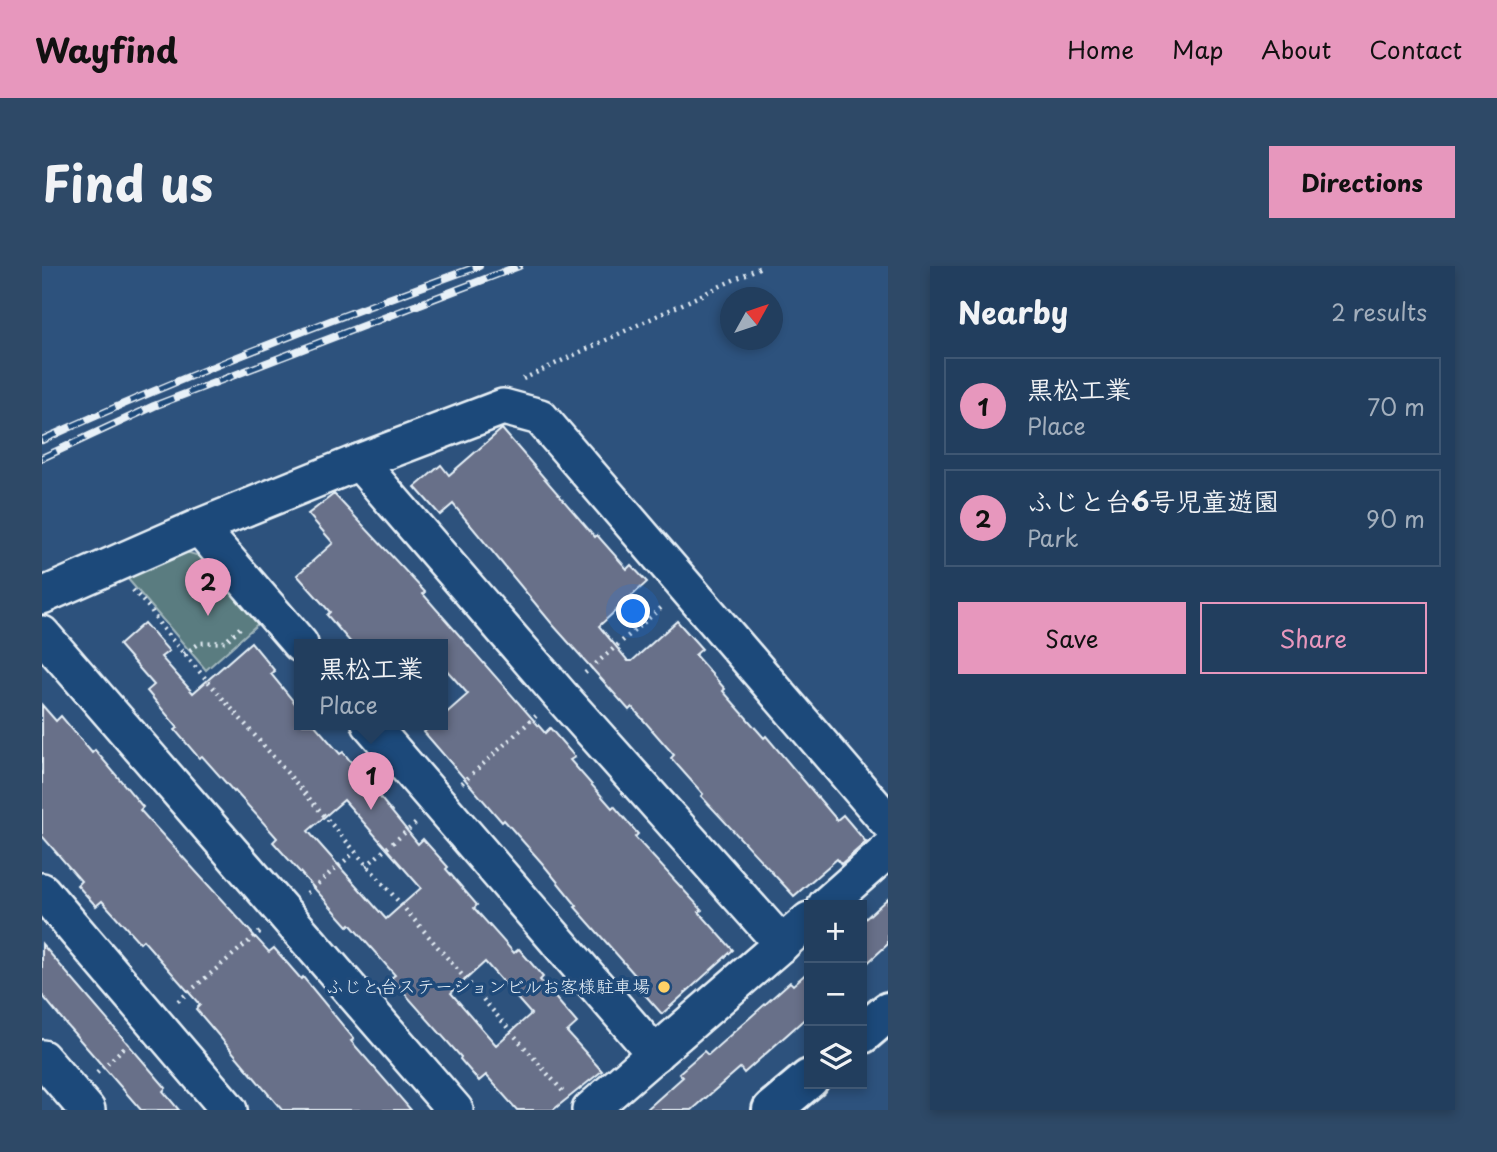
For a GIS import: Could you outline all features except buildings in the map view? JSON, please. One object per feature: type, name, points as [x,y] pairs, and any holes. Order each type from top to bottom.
[{"type":"street","points":[[42,596],[199,527],[359,462],[503,408],[541,417],[888,822]]},
{"type":"street","points":[[359,462],[560,695],[782,944]]},
{"type":"street","points":[[199,527],[296,639]]},
{"type":"street","points":[[42,634],[455,1110]]},
{"type":"street","points":[[375,730],[654,1054]]},
{"type":"street","points":[[832,900],[888,850]]},
{"type":"street","points":[[42,891],[229,1110]]},
{"type":"street","points":[[580,1105],[654,1054],[804,924]]},
{"type":"street","points":[[867,1030],[888,1012]]},
{"type":"street","points":[[42,1058],[80,1102]]},
{"type":"street","points":[[772,1110],[804,1083]]},
{"type":"path","points":[[107,567],[122,584],[135,591],[184,654],[354,853],[580,1105]]},
{"type":"path","points":[[366,866],[686,586]]},
{"type":"path","points":[[184,654],[200,643],[225,642],[242,626],[243,616]]},
{"type":"path","points":[[80,1102],[153,1022],[354,853]]},
{"type":"green space","points":[[183,551],[206,558],[261,621],[206,670],[127,578]]},
{"type":"railway","points":[[42,440],[259,348],[479,266]]},
{"type":"railway","points":[[42,458],[154,406],[519,266]]},
{"type":"place","name":"ふじと台6号児童遊園","points":[[208,616]]},
{"type":"place","name":"黒松工業","points":[[371,810]]},
{"type":"place","name":"ふじと台ステーションビルお客様駐車場","points":[[664,987]]}]
